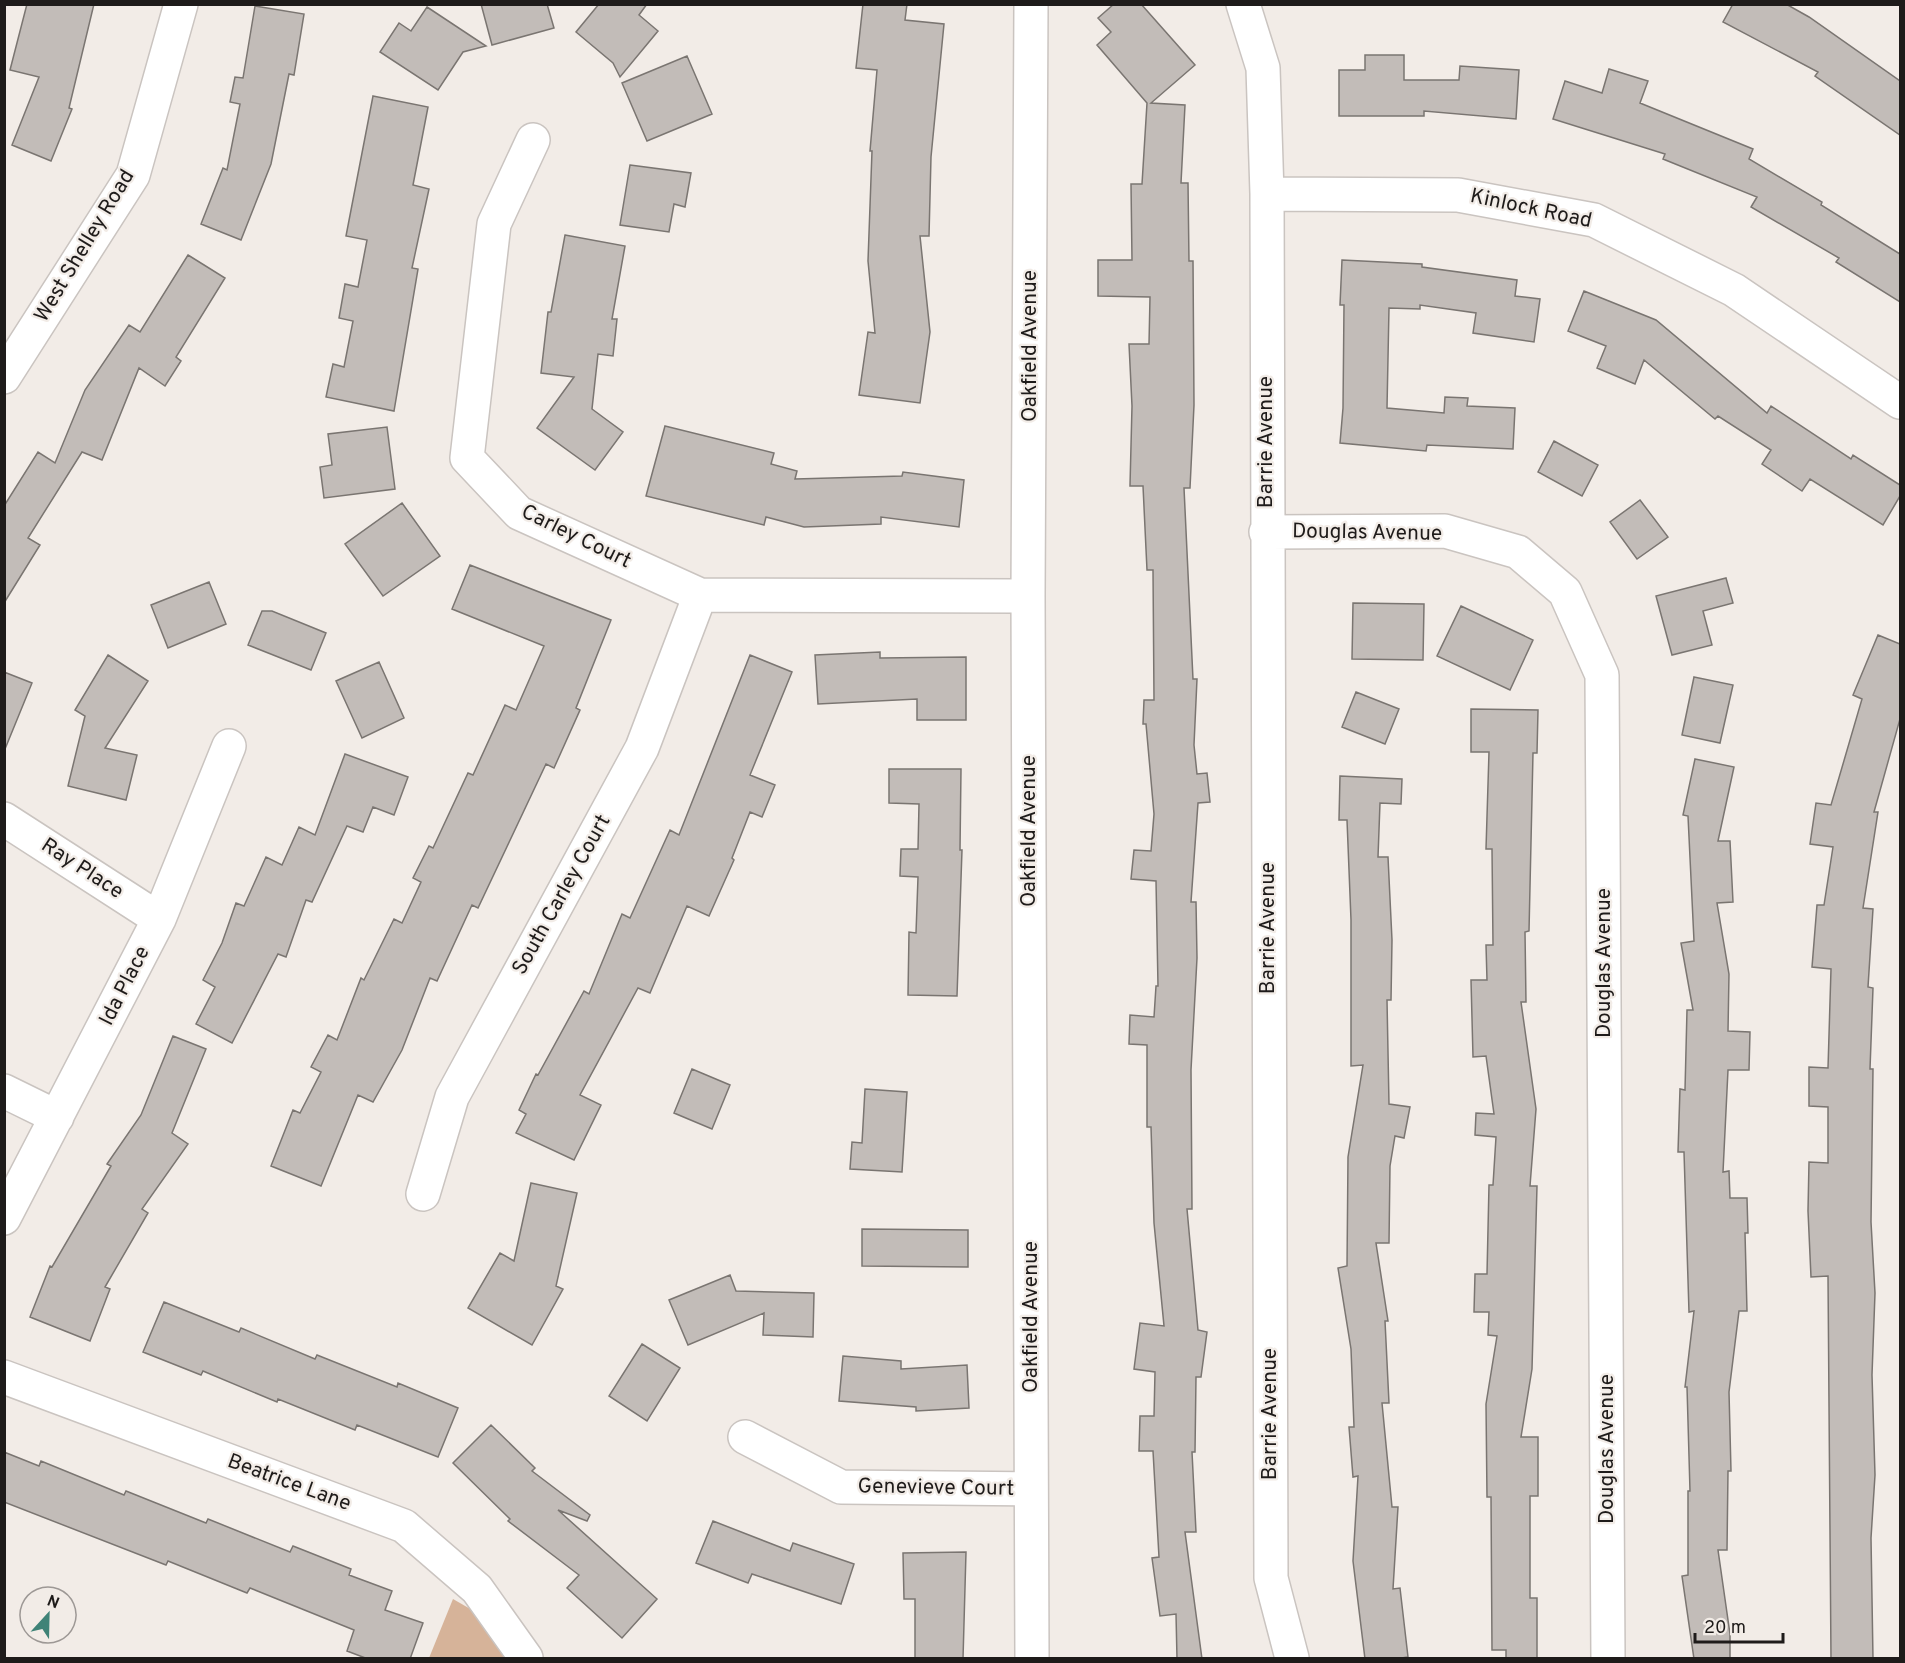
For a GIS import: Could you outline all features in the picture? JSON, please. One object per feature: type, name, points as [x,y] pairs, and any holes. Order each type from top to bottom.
[{"type":"street","name":"West Shelley Road","points":[[4,377],[133,175],[181,4]]},
{"type":"street","name":"Oakfield Avenue","points":[[1031,4],[1028,596],[1032,1659]]},
{"type":"street","points":[[1243,4],[1263,68],[1267,194]]},
{"type":"street","name":"Carley Court","points":[[533,140],[494,224],[467,458],[519,513],[700,595],[1028,596]]},
{"type":"street","name":"Kinlock Road","points":[[1267,194],[1458,195],[1594,220],[1734,290],[1900,402]]},
{"type":"street","name":"Barrie Avenue","points":[[1267,194],[1266,532],[1271,1578],[1292,1659]]},
{"type":"street","name":"Douglas Avenue","points":[[1266,532],[1445,531],[1518,552],[1565,592],[1602,675],[1608,1659]]},
{"type":"street","name":"South Carley Court","points":[[423,1194],[452,1097],[642,748],[700,595]]},
{"type":"street","name":"Ida Place","points":[[4,1218],[159,919],[229,746]]},
{"type":"street","name":"Ray Place","points":[[4,819],[159,919]]},
{"type":"street","points":[[4,1091],[57,1117]]},
{"type":"street","name":"Beatrice Lane","points":[[4,1377],[404,1526],[477,1589],[526,1659]]},
{"type":"street","name":"Genevieve Court","points":[[745,1437],[841,1486],[1031,1489]]},
{"type":"shaded area","points":[[453,1599],[479,1614],[508,1658],[429,1658]]},
{"type":"building","points":[[27,4],[94,4],[69,108],[72,109],[51,161],[12,145],[39,77],[10,70]]},
{"type":"building","points":[[481,4],[547,4],[554,28],[492,45]]},
{"type":"building","points":[[599,4],[647,4],[639,15],[658,31],[620,77],[613,63],[576,32]]},
{"type":"building","points":[[863,4],[907,4],[905,20],[944,24],[931,157],[929,236],[920,236],[930,332],[920,403],[859,395],[868,332],[875,333],[868,261],[872,151],[870,151],[877,70],[856,68]]},
{"type":"building","points":[[1114,4],[1141,4],[1195,65],[1151,103],[1185,105],[1181,183],[1188,183],[1189,261],[1193,261],[1194,405],[1190,488],[1184,488],[1193,679],[1197,679],[1194,745],[1197,774],[1207,773],[1210,802],[1198,803],[1191,902],[1196,902],[1197,958],[1191,1070],[1192,1209],[1187,1209],[1198,1330],[1207,1332],[1201,1377],[1196,1377],[1195,1452],[1192,1452],[1196,1532],[1185,1532],[1202,1659],[1177,1659],[1176,1614],[1160,1616],[1152,1558],[1159,1557],[1153,1451],[1139,1451],[1140,1416],[1154,1416],[1155,1372],[1134,1369],[1140,1323],[1164,1326],[1154,1223],[1151,1127],[1147,1127],[1147,1045],[1129,1044],[1130,1015],[1154,1017],[1156,986],[1158,986],[1156,881],[1131,879],[1134,850],[1151,851],[1154,814],[1146,724],[1143,724],[1144,700],[1154,700],[1153,570],[1147,570],[1143,486],[1130,486],[1132,406],[1129,344],[1149,344],[1150,297],[1098,296],[1098,260],[1132,260],[1131,184],[1142,184],[1147,103],[1097,45],[1111,32],[1098,18]]},
{"type":"building","points":[[1733,4],[1786,4],[1809,17],[1900,81],[1900,135],[1815,76],[1818,72],[1723,22]]},
{"type":"building","points":[[255,6],[304,14],[294,75],[289,74],[271,164],[241,240],[201,224],[223,168],[227,170],[240,104],[230,102],[235,77],[243,78]]},
{"type":"building","points":[[427,7],[486,46],[463,52],[438,90],[380,52],[399,23],[411,31]]},
{"type":"building","points":[[1365,55],[1404,55],[1404,80],[1459,80],[1460,66],[1519,70],[1516,119],[1424,111],[1424,116],[1339,116],[1339,70],[1365,70]]},
{"type":"building","points":[[687,56],[712,114],[647,141],[622,83]]},
{"type":"building","points":[[1609,69],[1648,81],[1640,103],[1753,149],[1749,159],[1822,202],[1821,205],[1900,254],[1900,302],[1836,262],[1839,258],[1751,207],[1757,197],[1663,159],[1665,154],[1553,119],[1565,81],[1602,93]]},
{"type":"building","points":[[373,96],[428,107],[413,185],[429,189],[412,268],[418,269],[394,411],[326,397],[333,364],[344,367],[353,321],[339,318],[345,284],[358,287],[367,240],[346,236]]},
{"type":"building","points":[[630,165],[691,173],[685,207],[674,204],[669,232],[620,225]]},
{"type":"building","points":[[565,235],[625,246],[612,319],[617,319],[613,356],[598,354],[592,409],[623,432],[595,470],[537,428],[574,377],[541,373],[548,312],[551,312]]},
{"type":"building","points":[[188,255],[225,278],[176,357],[181,361],[165,386],[139,368],[102,460],[82,452],[28,538],[40,545],[4,603],[4,506],[38,452],[55,463],[85,390],[129,325],[140,332]]},
{"type":"building","points":[[1342,260],[1422,264],[1422,267],[1517,280],[1515,296],[1540,299],[1534,342],[1473,333],[1476,313],[1420,305],[1420,309],[1389,308],[1387,408],[1444,413],[1445,397],[1468,398],[1467,406],[1515,408],[1513,449],[1427,445],[1426,451],[1340,443],[1343,408],[1344,305],[1340,305]]},
{"type":"building","points":[[1584,291],[1656,320],[1767,413],[1771,406],[1851,459],[1853,455],[1900,485],[1900,496],[1883,525],[1810,479],[1802,491],[1762,464],[1771,450],[1718,416],[1715,419],[1644,360],[1635,384],[1597,368],[1606,346],[1568,331]]},
{"type":"building","points":[[665,426],[774,453],[771,464],[797,471],[795,479],[902,476],[903,472],[964,480],[959,527],[881,517],[881,524],[804,527],[766,517],[764,525],[646,496]]},
{"type":"building","points":[[387,427],[395,489],[324,498],[320,467],[332,465],[328,434]]},
{"type":"building","points":[[1554,441],[1598,465],[1582,496],[1538,472]]},
{"type":"building","points":[[1640,500],[1668,537],[1637,559],[1610,522]]},
{"type":"building","points":[[402,503],[440,556],[383,596],[345,544]]},
{"type":"building","points":[[470,565],[611,620],[576,708],[580,710],[554,768],[546,764],[478,908],[472,905],[437,981],[430,978],[402,1050],[373,1102],[358,1095],[321,1186],[271,1166],[293,1110],[300,1113],[321,1072],[311,1067],[328,1035],[337,1040],[361,978],[364,980],[394,919],[402,923],[421,882],[413,878],[429,846],[433,848],[468,773],[473,775],[505,705],[516,710],[544,646],[452,609]]},
{"type":"building","points":[[1726,578],[1733,603],[1703,611],[1712,645],[1672,655],[1656,596]]},
{"type":"building","points":[[209,582],[226,624],[168,648],[151,605]]},
{"type":"building","points":[[1353,603],[1424,604],[1423,660],[1352,659]]},
{"type":"building","points":[[1461,606],[1533,640],[1510,690],[1437,656]]},
{"type":"building","points":[[262,611],[272,611],[326,633],[311,670],[248,645]]},
{"type":"building","points":[[1878,635],[1900,644],[1900,719],[1874,812],[1878,812],[1863,908],[1873,909],[1868,987],[1873,988],[1870,1069],[1873,1069],[1871,1222],[1875,1293],[1872,1375],[1875,1475],[1871,1538],[1873,1659],[1831,1659],[1828,1276],[1811,1277],[1808,1211],[1809,1162],[1828,1163],[1828,1107],[1809,1106],[1809,1067],[1828,1068],[1831,969],[1812,967],[1817,905],[1824,905],[1833,847],[1810,844],[1816,803],[1831,805],[1862,699],[1853,695]]},
{"type":"building","points":[[880,652],[880,658],[966,657],[966,720],[917,720],[917,699],[818,704],[815,655]]},
{"type":"building","points":[[108,655],[148,681],[105,748],[137,755],[126,800],[68,786],[85,716],[75,710]]},
{"type":"building","points":[[750,655],[792,672],[750,775],[775,785],[762,817],[750,812],[732,858],[734,860],[709,916],[687,906],[650,993],[638,988],[580,1095],[601,1105],[574,1160],[516,1133],[526,1114],[519,1110],[536,1074],[538,1075],[584,991],[589,994],[622,914],[630,918],[670,830],[679,835]]},
{"type":"building","points":[[379,662],[404,718],[362,738],[336,681]]},
{"type":"building","points":[[4,672],[32,683],[5,749],[4,749]]},
{"type":"building","points":[[1694,677],[1733,685],[1720,743],[1682,735]]},
{"type":"building","points":[[1356,692],[1399,709],[1385,744],[1342,727]]},
{"type":"building","points":[[1471,709],[1538,710],[1537,753],[1533,753],[1529,931],[1525,932],[1526,1002],[1521,1002],[1536,1109],[1530,1186],[1537,1186],[1532,1369],[1521,1437],[1538,1437],[1538,1496],[1530,1496],[1530,1598],[1537,1598],[1537,1659],[1506,1659],[1506,1650],[1492,1650],[1491,1497],[1487,1497],[1486,1404],[1497,1336],[1488,1335],[1489,1312],[1474,1312],[1475,1274],[1487,1274],[1489,1185],[1493,1185],[1496,1137],[1475,1135],[1476,1113],[1494,1114],[1486,1056],[1473,1057],[1471,980],[1487,980],[1486,945],[1493,945],[1492,849],[1486,849],[1489,752],[1471,752]]},
{"type":"building","points":[[345,754],[408,777],[394,815],[373,807],[363,832],[347,826],[312,902],[306,900],[286,957],[278,954],[232,1043],[196,1024],[215,987],[203,980],[222,943],[236,903],[244,906],[266,857],[282,865],[299,827],[315,835]]},
{"type":"building","points":[[1695,759],[1734,767],[1718,841],[1730,841],[1733,902],[1717,903],[1729,974],[1728,1031],[1750,1032],[1749,1070],[1728,1070],[1723,1172],[1729,1171],[1730,1198],[1747,1198],[1748,1233],[1745,1233],[1747,1311],[1739,1311],[1729,1392],[1731,1471],[1728,1471],[1727,1550],[1718,1550],[1730,1634],[1730,1659],[1694,1659],[1682,1576],[1688,1575],[1688,1491],[1690,1491],[1687,1387],[1685,1387],[1694,1311],[1689,1312],[1684,1152],[1678,1152],[1680,1089],[1685,1090],[1687,1010],[1693,1010],[1681,943],[1694,941],[1688,816],[1683,815]]},
{"type":"building","points":[[889,769],[961,769],[960,850],[962,850],[957,996],[908,995],[909,932],[916,933],[918,877],[900,876],[901,849],[918,849],[919,804],[889,803]]},
{"type":"building","points":[[1340,776],[1402,779],[1401,804],[1380,803],[1378,857],[1388,857],[1392,940],[1391,1000],[1387,1000],[1389,1104],[1410,1107],[1404,1138],[1395,1136],[1390,1166],[1389,1243],[1376,1243],[1388,1321],[1385,1321],[1389,1403],[1382,1403],[1392,1507],[1398,1507],[1393,1589],[1400,1588],[1408,1657],[1395,1659],[1365,1659],[1353,1561],[1358,1476],[1353,1477],[1349,1427],[1354,1427],[1351,1349],[1338,1268],[1347,1266],[1348,1157],[1363,1065],[1351,1066],[1351,920],[1347,820],[1339,820]]},
{"type":"building","points":[[173,1036],[206,1049],[172,1133],[188,1144],[142,1209],[148,1213],[105,1287],[110,1289],[90,1341],[30,1317],[50,1266],[52,1267],[111,1166],[107,1164],[141,1115]]},
{"type":"building","points":[[692,1069],[730,1085],[712,1129],[674,1113]]},
{"type":"building","points":[[865,1089],[907,1092],[902,1172],[850,1169],[852,1142],[862,1143]]},
{"type":"building","points":[[531,1183],[577,1193],[556,1286],[563,1289],[532,1345],[468,1308],[500,1253],[514,1261]]},
{"type":"building","points":[[862,1229],[968,1230],[968,1267],[862,1266]]},
{"type":"building","points":[[730,1275],[736,1291],[814,1293],[813,1337],[763,1335],[764,1313],[688,1345],[669,1300]]},
{"type":"building","points":[[164,1302],[239,1332],[241,1328],[315,1359],[317,1355],[397,1387],[398,1383],[458,1408],[438,1457],[357,1425],[355,1430],[278,1399],[277,1402],[203,1371],[201,1375],[143,1352]]},
{"type":"building","points":[[642,1344],[680,1368],[647,1421],[609,1396]]},
{"type":"building","points":[[843,1356],[901,1361],[901,1369],[967,1365],[969,1408],[916,1411],[916,1407],[839,1401]]},
{"type":"building","points":[[491,1425],[535,1468],[532,1471],[590,1515],[587,1521],[558,1510],[657,1599],[622,1638],[567,1588],[579,1575],[508,1521],[510,1519],[453,1463]]},
{"type":"building","points":[[4,1452],[39,1466],[41,1461],[124,1495],[126,1491],[206,1523],[208,1519],[290,1552],[293,1546],[351,1569],[349,1575],[392,1591],[385,1610],[423,1623],[410,1659],[368,1659],[347,1651],[354,1630],[250,1588],[247,1593],[168,1561],[166,1565],[4,1502]]},
{"type":"building","points":[[713,1521],[790,1551],[793,1543],[854,1564],[841,1604],[752,1574],[748,1583],[696,1563]]},
{"type":"building","points":[[966,1552],[963,1659],[915,1659],[915,1599],[904,1599],[903,1553]]}]
